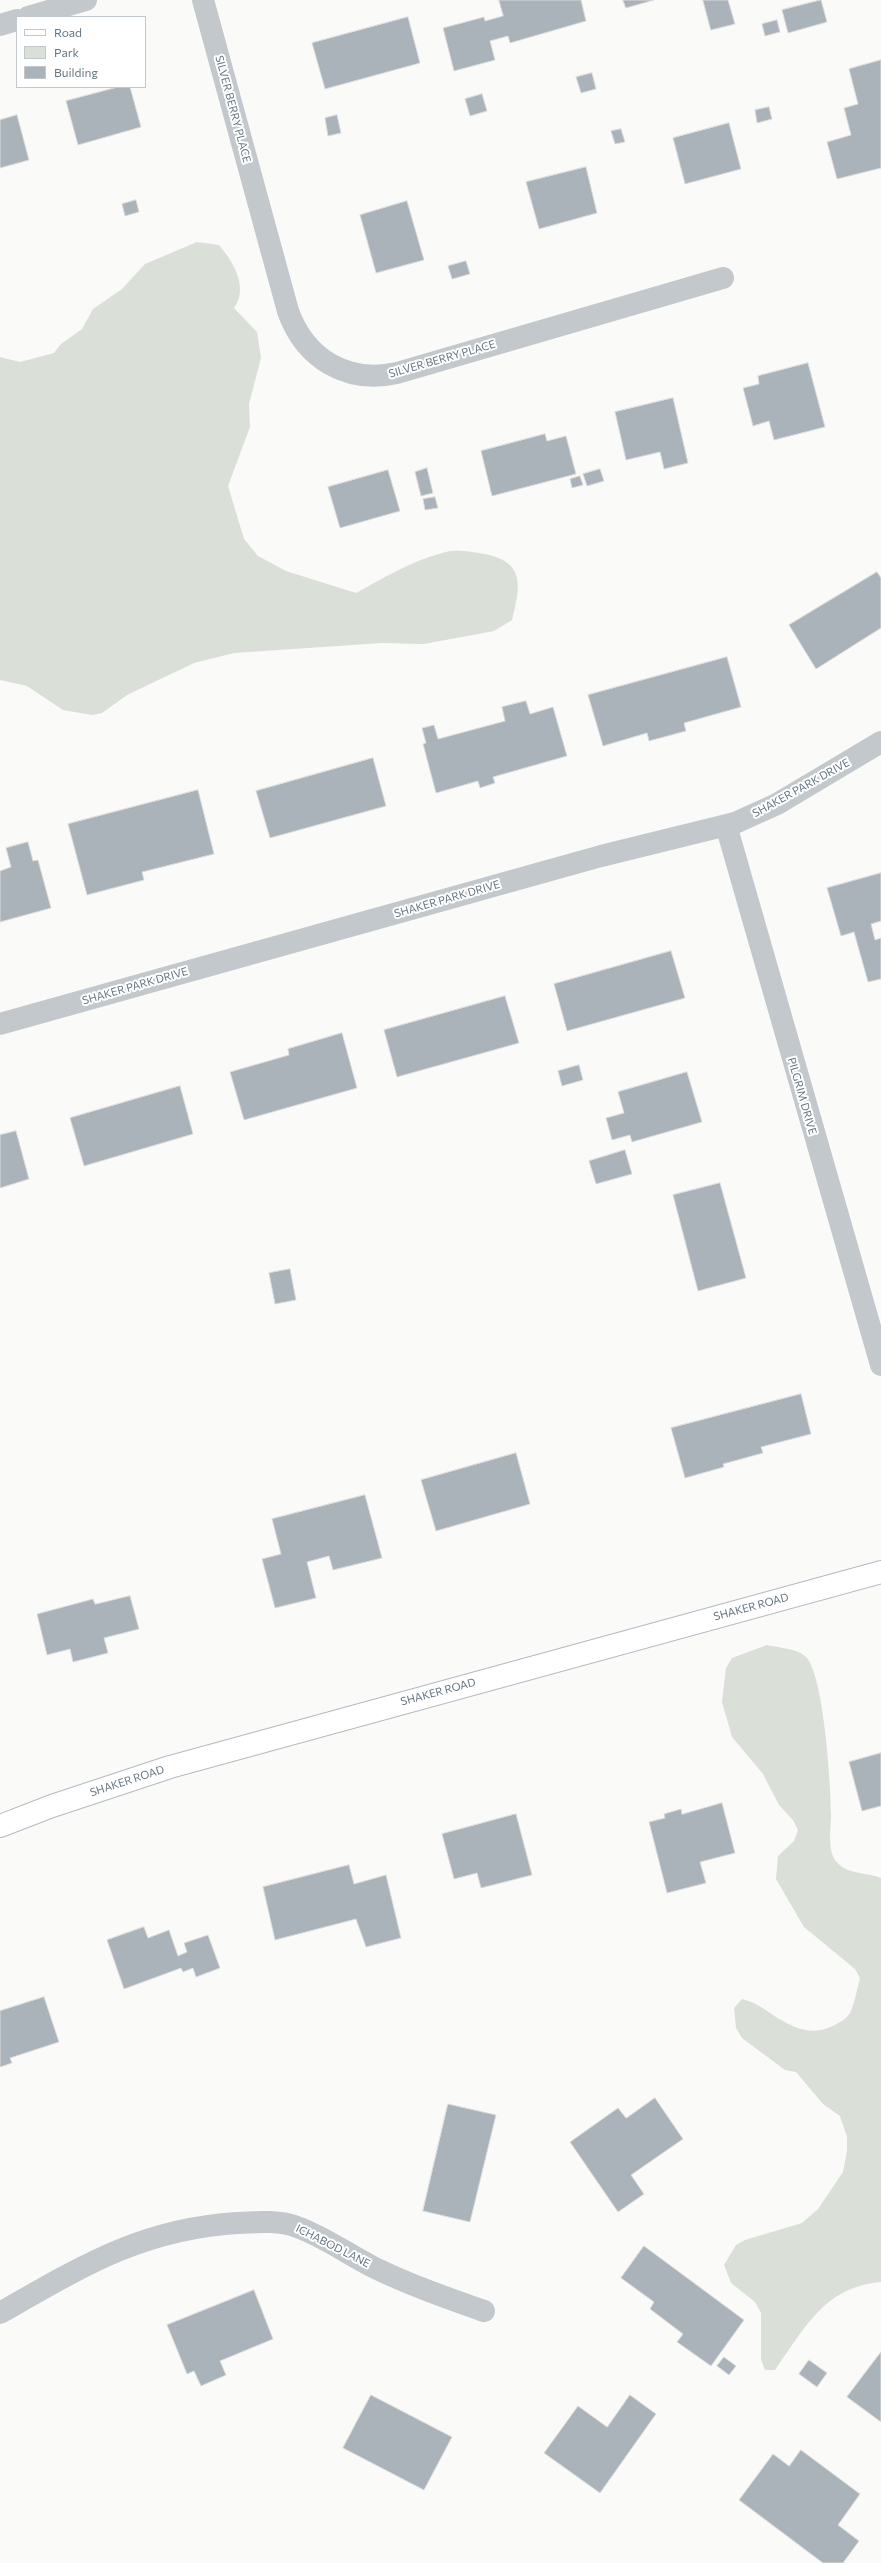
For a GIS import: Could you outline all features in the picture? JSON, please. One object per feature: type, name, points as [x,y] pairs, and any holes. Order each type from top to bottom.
[{"type":"main road","name":"SHAKER ROAD","points":[[0,1826],[52,1806],[185,1763],[881,1572]]},
{"type":"street","points":[[31,16],[86,0]]},
{"type":"street","name":"SILVER BERRY PLACE","points":[[203,0],[288,311],[303,342],[330,365],[363,376],[397,373],[723,278]]},
{"type":"street","points":[[0,25],[16,20]]},
{"type":"street","name":"SHAKER PARK DRIVE","points":[[0,1024],[593,858],[726,825],[777,804],[881,742]]},
{"type":"street","name":"PILGRIM DRIVE","points":[[726,825],[881,1366]]},
{"type":"street","name":"ICHABOD LANE","points":[[0,2313],[88,2264],[123,2248],[168,2232],[217,2225],[255,2222],[297,2227],[414,2286],[484,2311]]},
{"type":"green space","points":[[197,242],[219,245],[224,251],[234,267],[240,283],[240,292],[234,308],[257,332],[261,358],[249,404],[250,427],[228,486],[244,539],[258,556],[286,571],[356,593],[409,565],[431,556],[446,552],[465,551],[494,556],[505,561],[512,567],[516,575],[518,584],[512,620],[494,631],[424,644],[382,643],[234,653],[194,663],[127,695],[102,713],[92,715],[63,710],[27,686],[0,680],[0,357],[20,362],[54,353],[61,344],[82,329],[93,309],[122,289],[145,264]]},
{"type":"green space","points":[[767,1645],[801,1653],[812,1666],[822,1706],[828,1756],[831,1800],[830,1845],[833,1856],[840,1866],[845,1869],[881,1878],[881,2282],[861,2285],[830,2301],[807,2325],[775,2370],[765,2370],[761,2359],[761,2313],[755,2302],[731,2283],[724,2265],[736,2245],[745,2240],[802,2223],[818,2209],[843,2172],[847,2151],[847,2137],[840,2116],[823,2104],[796,2072],[785,2070],[742,2038],[736,2028],[734,2008],[742,1999],[796,2027],[815,2031],[821,2030],[835,2025],[848,2016],[854,2003],[860,1978],[855,1969],[804,1927],[776,1879],[778,1856],[794,1841],[798,1830],[793,1820],[779,1805],[763,1774],[732,1737],[722,1702],[726,1668],[732,1658]]},
{"type":"building","points":[[499,0],[581,0],[586,21],[510,43],[508,36],[490,41],[495,60],[454,71],[443,28],[484,17],[485,21],[503,16]]},
{"type":"building","points":[[623,0],[654,0],[626,8]]},
{"type":"building","points":[[703,0],[728,0],[735,24],[711,30]]},
{"type":"building","points":[[821,0],[827,22],[788,33],[782,10]]},
{"type":"building","points":[[408,17],[420,63],[325,89],[312,43]]},
{"type":"building","points":[[777,20],[780,32],[765,36],[762,24]]},
{"type":"building","points":[[881,60],[881,168],[837,179],[827,142],[851,135],[844,108],[858,104],[849,69]]},
{"type":"building","points":[[592,73],[596,89],[581,93],[576,77]]},
{"type":"building","points":[[114,88],[130,88],[141,127],[78,145],[66,101]]},
{"type":"building","points":[[482,94],[487,111],[470,116],[465,99]]},
{"type":"building","points":[[769,107],[772,119],[757,123],[755,110]]},
{"type":"building","points":[[17,115],[29,160],[0,168],[0,120]]},
{"type":"building","points":[[337,115],[341,133],[328,136],[325,118]]},
{"type":"building","points":[[729,123],[741,169],[685,184],[673,138]]},
{"type":"building","points":[[621,129],[625,142],[615,144],[611,131]]},
{"type":"building","points":[[586,167],[597,213],[539,229],[526,182]]},
{"type":"building","points":[[136,200],[139,212],[125,216],[122,204]]},
{"type":"building","points":[[407,201],[424,260],[376,273],[360,215]]},
{"type":"building","points":[[466,261],[470,274],[452,279],[448,266]]},
{"type":"building","points":[[808,363],[825,427],[774,440],[769,421],[753,426],[743,388],[759,384],[758,376]]},
{"type":"building","points":[[673,398],[688,463],[664,469],[660,452],[626,460],[615,412]]},
{"type":"building","points":[[545,434],[547,441],[566,436],[576,474],[492,496],[481,451]]},
{"type":"building","points":[[427,468],[433,493],[421,496],[415,472]]},
{"type":"building","points":[[600,469],[604,481],[587,486],[583,474]]},
{"type":"building","points":[[388,470],[400,511],[340,528],[328,487]]},
{"type":"building","points":[[580,476],[583,485],[572,488],[570,479]]},
{"type":"building","points":[[435,497],[438,508],[425,510],[423,499]]},
{"type":"building","points":[[877,572],[881,578],[881,628],[816,669],[789,625]]},
{"type":"building","points":[[727,657],[741,707],[684,723],[686,731],[649,741],[647,733],[603,746],[588,695]]},
{"type":"building","points":[[526,701],[530,714],[553,707],[567,756],[493,777],[495,783],[480,788],[478,781],[436,793],[423,744],[426,743],[422,728],[434,725],[438,739],[505,721],[502,707]]},
{"type":"building","points":[[373,758],[386,806],[270,838],[256,791]]},
{"type":"building","points":[[198,790],[214,854],[142,872],[144,880],[87,895],[68,824]]},
{"type":"building","points":[[28,842],[33,861],[38,860],[51,908],[0,922],[0,871],[11,867],[6,848]]},
{"type":"building","points":[[881,873],[881,921],[871,924],[875,940],[881,938],[881,979],[868,982],[854,932],[841,936],[827,888]]},
{"type":"building","points":[[671,951],[685,998],[567,1031],[554,984]]},
{"type":"building","points":[[505,996],[519,1043],[397,1077],[384,1030]]},
{"type":"building","points":[[342,1033],[357,1088],[244,1120],[230,1072],[289,1055],[288,1049]]},
{"type":"building","points":[[579,1065],[583,1080],[562,1086],[558,1071]]},
{"type":"building","points":[[687,1072],[702,1122],[632,1142],[630,1135],[612,1140],[606,1118],[624,1113],[618,1092]]},
{"type":"building","points":[[180,1086],[193,1134],[84,1166],[70,1118]]},
{"type":"building","points":[[16,1131],[29,1179],[0,1188],[0,1135]]},
{"type":"building","points":[[625,1150],[632,1174],[596,1184],[589,1161]]},
{"type":"building","points":[[720,1183],[746,1278],[698,1291],[673,1195]]},
{"type":"building","points":[[290,1269],[296,1300],[275,1304],[269,1273]]},
{"type":"building","points":[[801,1394],[811,1434],[761,1447],[763,1453],[723,1464],[724,1467],[685,1478],[671,1428]]},
{"type":"building","points":[[516,1453],[530,1504],[436,1531],[421,1480]]},
{"type":"building","points":[[365,1495],[382,1558],[333,1570],[329,1556],[307,1562],[316,1598],[275,1608],[262,1559],[281,1554],[272,1519]]},
{"type":"building","points":[[130,1596],[139,1629],[104,1638],[108,1653],[73,1662],[70,1649],[47,1655],[37,1614],[93,1599],[95,1604]]},
{"type":"building","points":[[881,1753],[881,1806],[862,1811],[849,1762]]},
{"type":"building","points":[[722,1803],[735,1853],[700,1862],[706,1883],[667,1893],[649,1822],[665,1818],[664,1814],[681,1809],[682,1814]]},
{"type":"building","points":[[516,1814],[532,1875],[481,1888],[477,1873],[454,1879],[442,1834]]},
{"type":"building","points":[[349,1865],[354,1884],[386,1875],[401,1938],[366,1947],[356,1919],[275,1940],[263,1887]]},
{"type":"building","points":[[144,1927],[148,1938],[169,1930],[178,1956],[187,1952],[184,1943],[208,1935],[220,1968],[196,1977],[193,1968],[183,1972],[181,1968],[124,1989],[107,1940]]},
{"type":"building","points":[[44,1997],[59,2042],[10,2058],[12,2063],[0,2067],[0,2011]]},
{"type":"building","points":[[655,2098],[683,2139],[631,2175],[644,2194],[618,2212],[570,2142],[618,2108],[626,2118]]},
{"type":"building","points":[[448,2104],[496,2115],[470,2222],[423,2211]]},
{"type":"building","points":[[644,2246],[744,2320],[711,2366],[677,2342],[683,2334],[650,2309],[654,2302],[621,2278]]},
{"type":"building","points":[[254,2290],[273,2339],[220,2361],[226,2375],[201,2386],[194,2371],[187,2374],[167,2325]]},
{"type":"building","points":[[881,2352],[881,2422],[847,2397]]},
{"type":"building","points":[[724,2357],[736,2366],[729,2375],[717,2366]]},
{"type":"building","points":[[809,2360],[827,2373],[817,2387],[799,2374]]},
{"type":"building","points":[[371,2395],[452,2437],[424,2490],[343,2448]]},
{"type":"building","points":[[630,2395],[656,2414],[600,2493],[544,2453],[578,2406],[607,2427]]},
{"type":"building","points":[[801,2450],[860,2494],[838,2525],[859,2541],[843,2563],[823,2563],[739,2500],[773,2454],[789,2466]]}]
